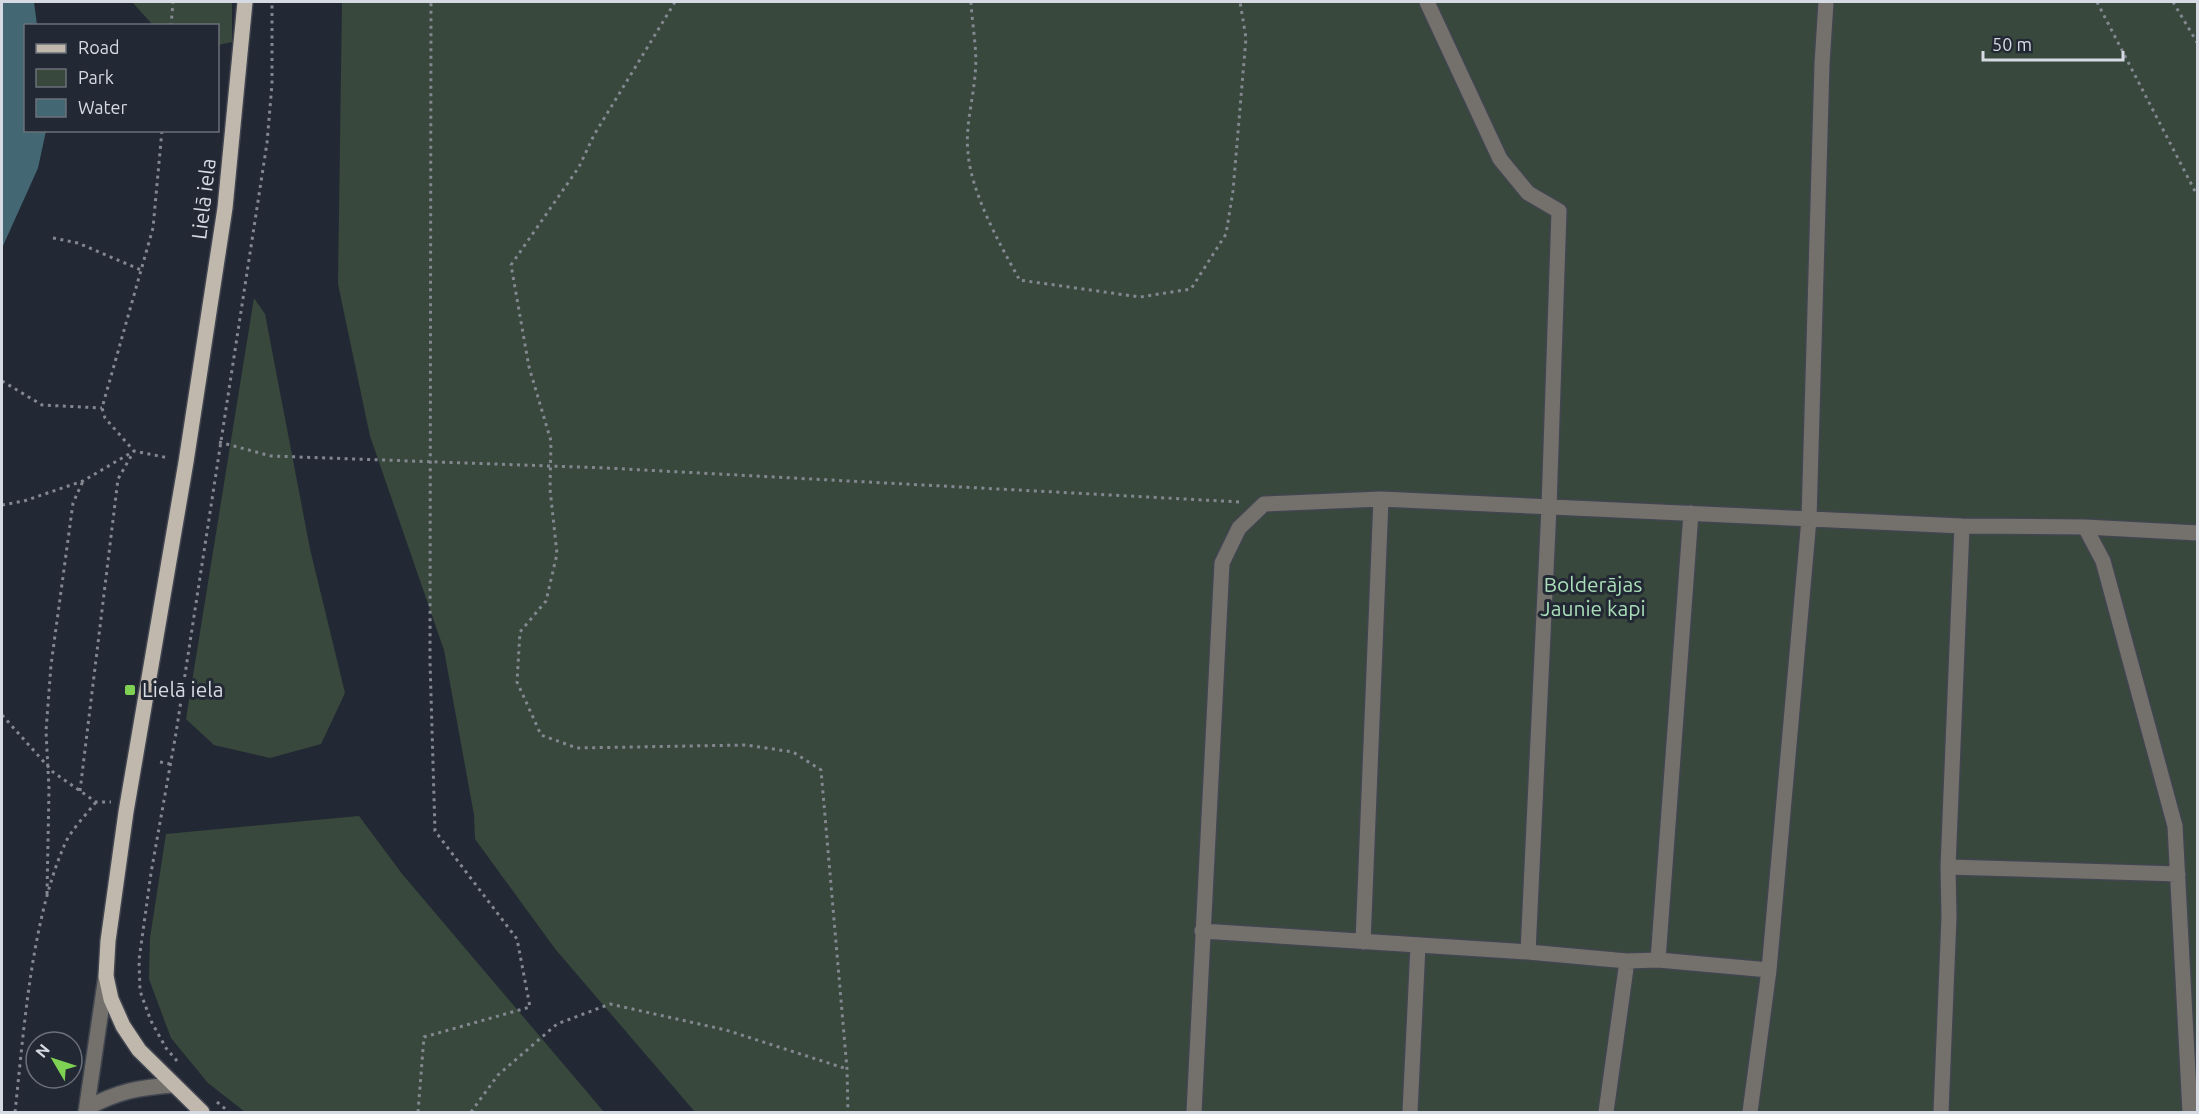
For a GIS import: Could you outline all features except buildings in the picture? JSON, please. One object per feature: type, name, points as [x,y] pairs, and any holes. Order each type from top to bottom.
[{"type":"main road","name":"Lielā iela","points":[[106,976],[108,941],[128,802],[186,462],[225,208],[245,2]]},
{"type":"main road","points":[[106,976],[111,999],[123,1026],[139,1050],[202,1113]]},
{"type":"street","points":[[1427,2],[1500,159],[1528,193],[1559,211],[1549,507],[1528,952]]},
{"type":"street","points":[[1750,1113],[1769,970],[1809,519],[1822,64],[1827,2]]},
{"type":"street","points":[[1363,942],[1381,499]]},
{"type":"street","points":[[1194,1113],[1222,563],[1239,528],[1264,504],[1381,499],[1962,526],[2198,533]]},
{"type":"street","points":[[1658,960],[1691,513]]},
{"type":"street","points":[[1941,1113],[1962,526]]},
{"type":"street","points":[[2085,528],[2103,561],[2175,826],[2190,1113]]},
{"type":"street","points":[[1948,867],[2178,874]]},
{"type":"street","points":[[1202,931],[1528,952],[1627,961],[1658,960],[1769,970]]},
{"type":"street","points":[[1410,1113],[1418,945]]},
{"type":"street","points":[[1606,1113],[1627,961]]},
{"type":"street","name":"Lielā iela","points":[[87,1110],[106,976]]},
{"type":"street","points":[[87,1110],[110,1096],[139,1088],[172,1085]]},
{"type":"path","points":[[171,24],[173,2]]},
{"type":"path","points":[[178,1063],[166,1048],[140,991],[139,960],[267,143],[272,84],[272,2]]},
{"type":"path","points":[[418,1113],[424,1037],[530,1007],[517,939],[435,831],[430,661],[431,2]]},
{"type":"path","points":[[675,2],[594,135],[579,167],[511,265],[529,367],[551,441],[550,489],[557,554],[546,601],[520,632],[517,682],[541,735],[577,748],[746,745],[793,752],[821,770],[847,1069],[848,1113]]},
{"type":"path","points":[[970,2],[976,72],[969,122],[968,154],[979,198],[1019,279],[1140,297],[1191,289],[1226,234],[1233,191],[1246,38],[1240,2]]},
{"type":"path","points":[[2097,2],[2198,197]]},
{"type":"path","points":[[2173,2],[2198,44]]},
{"type":"path","points":[[162,132],[153,228],[102,408],[105,418],[134,451],[186,462]]},
{"type":"path","points":[[53,238],[78,243],[141,270]]},
{"type":"path","points":[[2,381],[42,405],[102,408]]},
{"type":"path","points":[[219,442],[271,456],[606,468],[1264,504]]},
{"type":"path","points":[[2,505],[24,501],[83,481],[134,451]]},
{"type":"path","points":[[80,791],[118,478],[134,451]]},
{"type":"path","points":[[47,894],[46,731],[51,665],[74,503],[83,481]]},
{"type":"path","points":[[2,715],[48,766],[80,791],[96,802],[128,802]]},
{"type":"path","points":[[160,762],[171,764]]},
{"type":"path","points":[[15,1113],[33,964],[47,894],[64,844],[96,802]]},
{"type":"path","points":[[471,1113],[498,1075],[557,1024],[610,1004],[726,1030],[847,1069]]},
{"type":"path","points":[[212,1098],[229,1113]]},
{"type":"green space","points":[[132,2],[232,2],[232,42],[219,45],[219,24],[152,24]]},
{"type":"green space","name":"Bolderājas Jaunie kapi","points":[[342,2],[2197,2],[2197,1112],[695,1112],[556,950],[475,839],[474,815],[444,650],[370,436],[338,284]]},
{"type":"green space","points":[[254,298],[265,314],[310,549],[345,693],[321,744],[270,758],[214,745],[186,719]]},
{"type":"green space","points":[[359,816],[403,875],[604,1112],[245,1112],[208,1083],[171,1038],[149,979],[150,938],[166,834]]},
{"type":"water","points":[[2,2],[34,2],[37,24],[24,24],[24,132],[46,132],[38,168],[2,248]]},
{"type":"place","name":"Lielā iela","points":[[130,690]]}]
